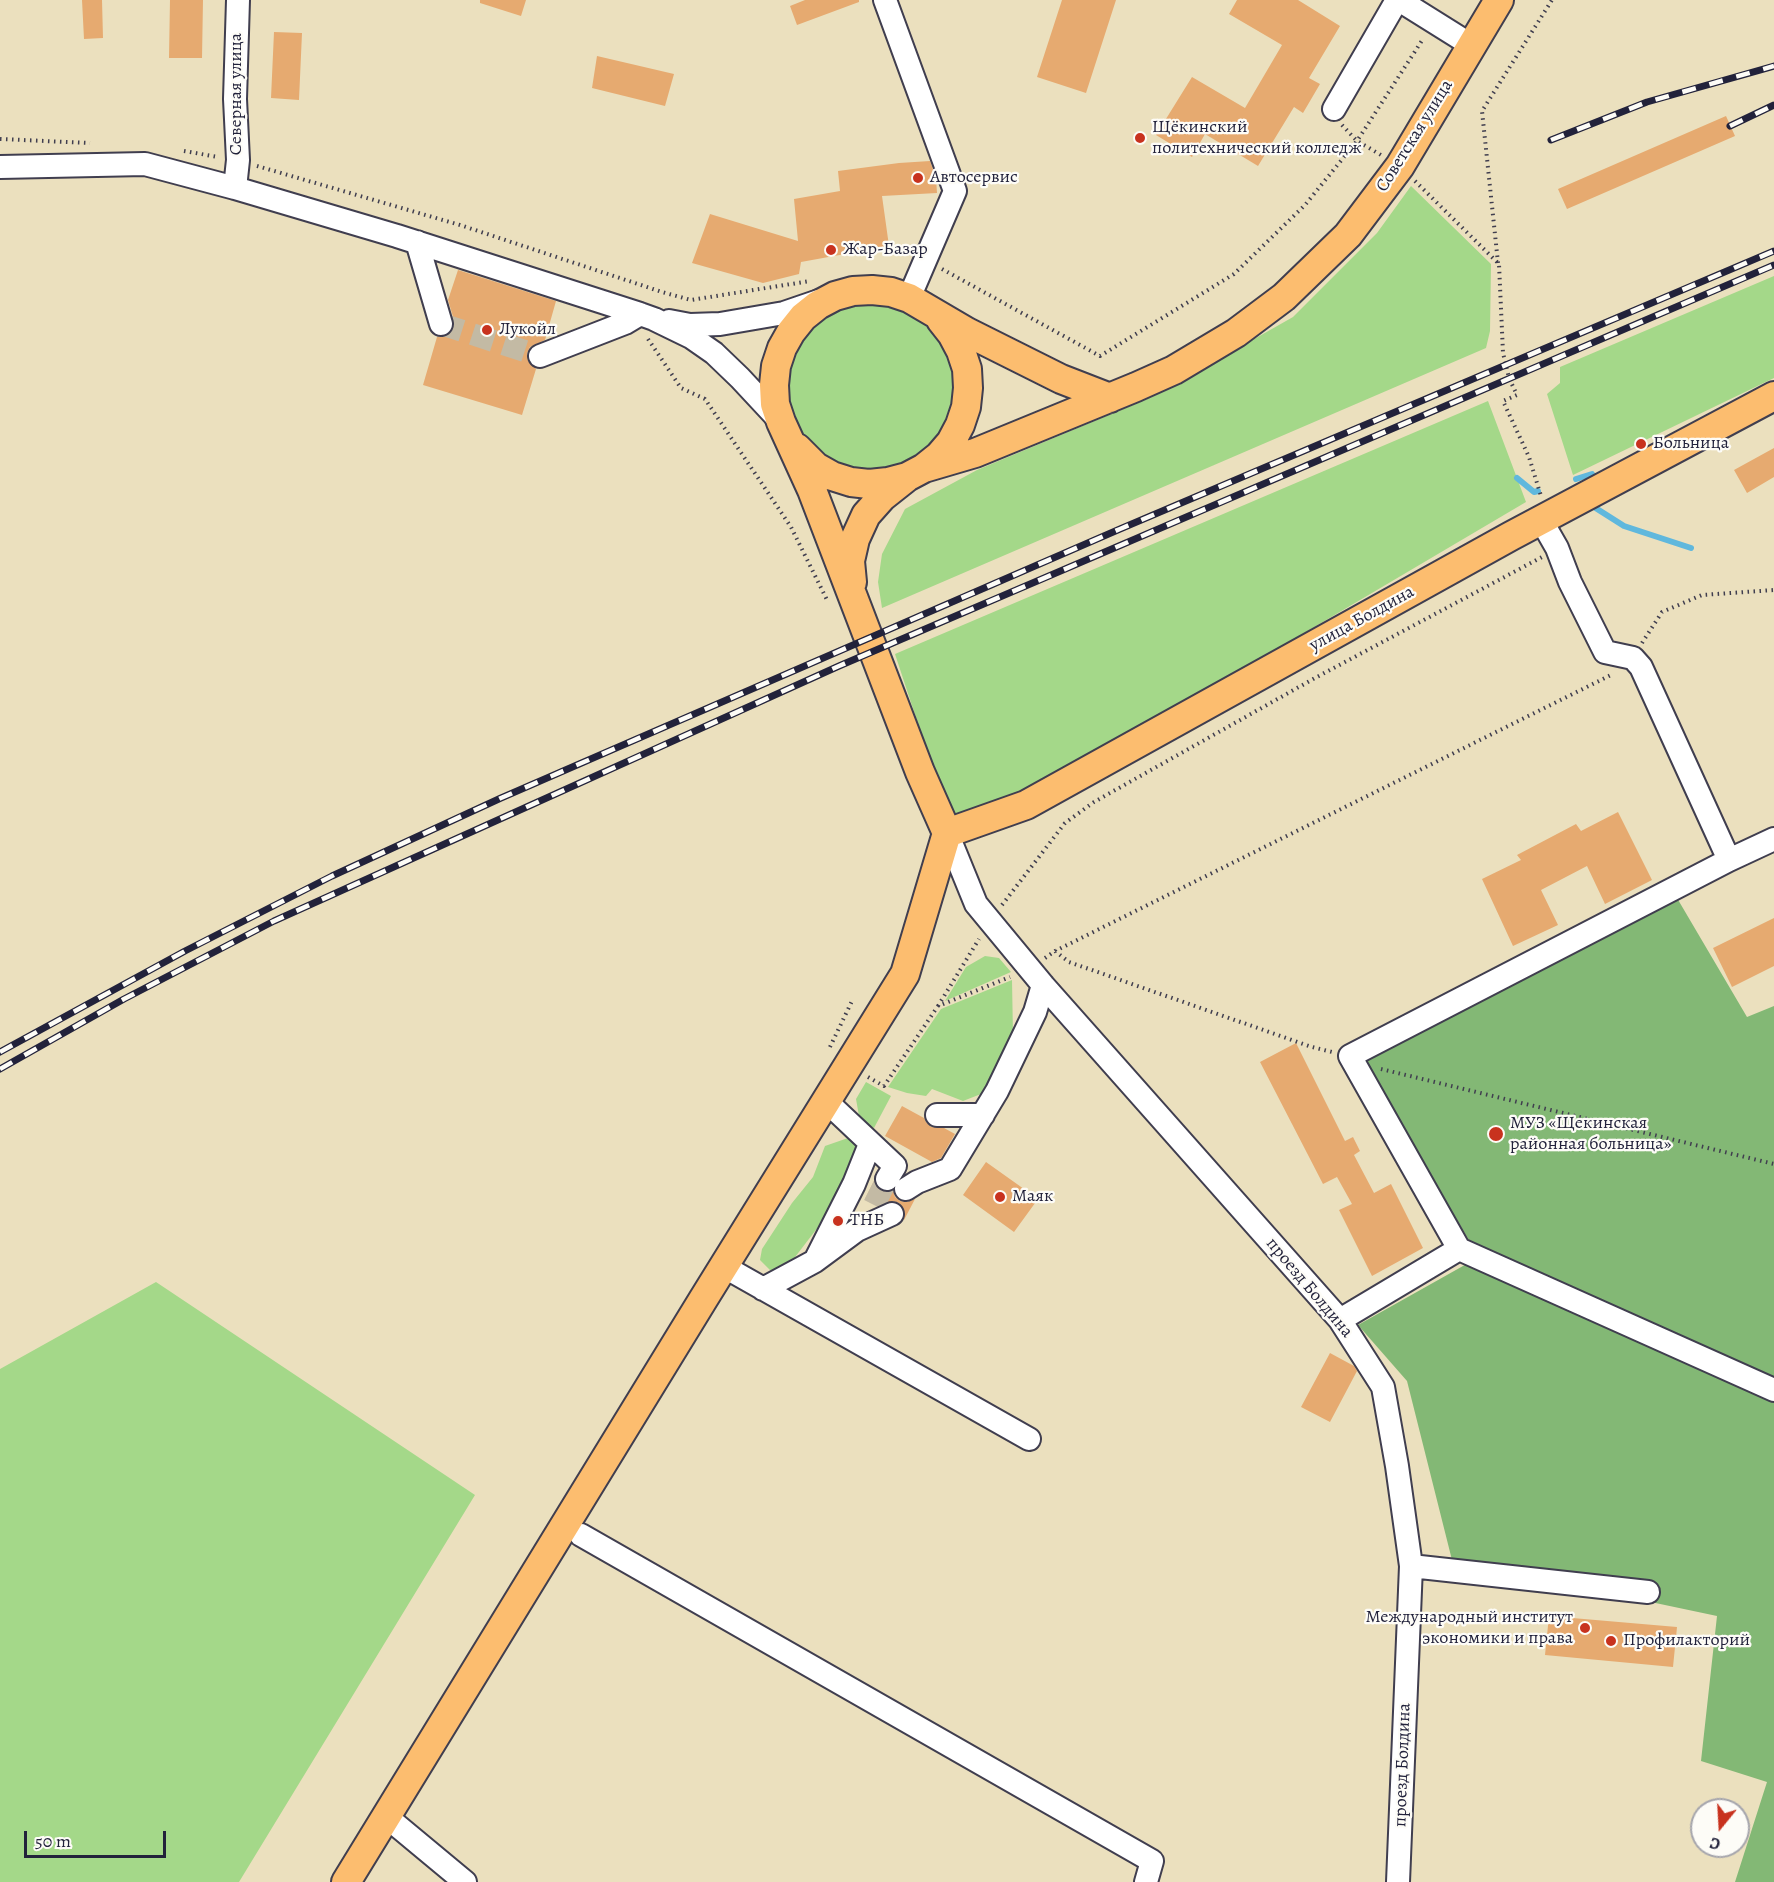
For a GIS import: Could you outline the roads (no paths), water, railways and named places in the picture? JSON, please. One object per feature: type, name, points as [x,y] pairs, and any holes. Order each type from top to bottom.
[{"type":"main road","name":"Советская улица","points":[[915,472],[975,453],[1174,370],[1236,333],[1284,297],[1348,235],[1400,166],[1499,0]]},
{"type":"main road","points":[[346,1882],[723,1266],[905,974],[947,833],[841,602],[812,490],[775,404],[776,366],[782,348],[791,332],[803,317],[818,305],[828,288],[891,292],[918,302],[967,332],[1061,379],[1110,398]]},
{"type":"main road","points":[[841,602],[855,539],[866,515],[882,497],[939,456],[951,442],[966,407],[967,369],[961,351],[941,319],[918,302]]},
{"type":"main road","name":"улица Болдина","points":[[947,833],[1026,805],[1546,518],[1774,396]]},
{"type":"main road","points":[[785,431],[801,454],[816,466],[842,479],[870,484],[888,482],[915,472]]},
{"type":"street","name":"Северная улица","points":[[235,188],[238,160],[235,99],[238,0]]},
{"type":"street","points":[[885,0],[955,191],[925,260],[918,302]]},
{"type":"street","points":[[1335,114],[1398,0],[1471,45]]},
{"type":"street","points":[[0,167],[144,164],[235,188],[417,242],[691,337],[740,378],[785,431]]},
{"type":"street","points":[[417,242],[441,324]]},
{"type":"street","points":[[540,356],[640,319],[690,325],[720,324],[784,313],[828,288]]},
{"type":"street","points":[[1546,518],[1570,582],[1605,652],[1633,658],[1641,667],[1729,860]]},
{"type":"street","name":"проезд Болдина","points":[[947,833],[976,904],[1036,978],[1340,1320],[1383,1388],[1411,1566],[1398,1882]]},
{"type":"street","points":[[1774,839],[1729,860],[1350,1056],[1459,1249],[1774,1390]]},
{"type":"street","points":[[826,1101],[895,1166],[897,1184],[917,1182],[950,1169],[997,1091],[1035,1012],[1036,978]]},
{"type":"street","points":[[937,1115],[983,1115]]},
{"type":"street","points":[[815,1261],[854,1184],[870,1144]]},
{"type":"street","points":[[764,1289],[815,1261],[883,1209]]},
{"type":"street","points":[[1340,1320],[1459,1249]]},
{"type":"street","points":[[723,1266],[1029,1439]]},
{"type":"street","points":[[581,1535],[1152,1861],[1146,1882]]},
{"type":"street","points":[[1411,1566],[1648,1592]]},
{"type":"street","points":[[394,1823],[465,1882]]},
{"type":"waterway","points":[[1576,479],[1592,474]]},
{"type":"waterway","points":[[1517,478],[1534,492],[1538,491]]},
{"type":"waterway","points":[[1594,507],[1624,526],[1691,548]]},
{"type":"tunnel","points":[[441,324],[540,356]]},
{"type":"tunnel","points":[[874,1205],[887,1179]]},
{"type":"railway","points":[[1551,140],[1647,102],[1774,66]]},
{"type":"railway","points":[[1730,126],[1774,105]]},
{"type":"railway","points":[[0,1052],[185,951],[332,876],[501,798],[1120,529],[1774,251]]},
{"type":"railway","points":[[0,1069],[124,999],[274,921],[839,666],[1774,265]]},
{"type":"place","name":"Щёкинский политехнический колледж","points":[[1140,138]]},
{"type":"place","name":"Автосервис","points":[[918,178]]},
{"type":"place","name":"Жар-Базар","points":[[831,250]]},
{"type":"place","name":"Лукойл","points":[[487,330]]},
{"type":"place","name":"Больница","points":[[1641,444]]},
{"type":"place","name":"МУЗ «Щекинская районная больница»","points":[[1496,1134]]},
{"type":"place","name":"Маяк","points":[[1000,1197]]},
{"type":"place","name":"ТНБ","points":[[838,1221]]},
{"type":"place","name":"Международный институт экономики и права","points":[[1585,1628]]},
{"type":"place","name":"Профилакторий","points":[[1611,1641]]}]
